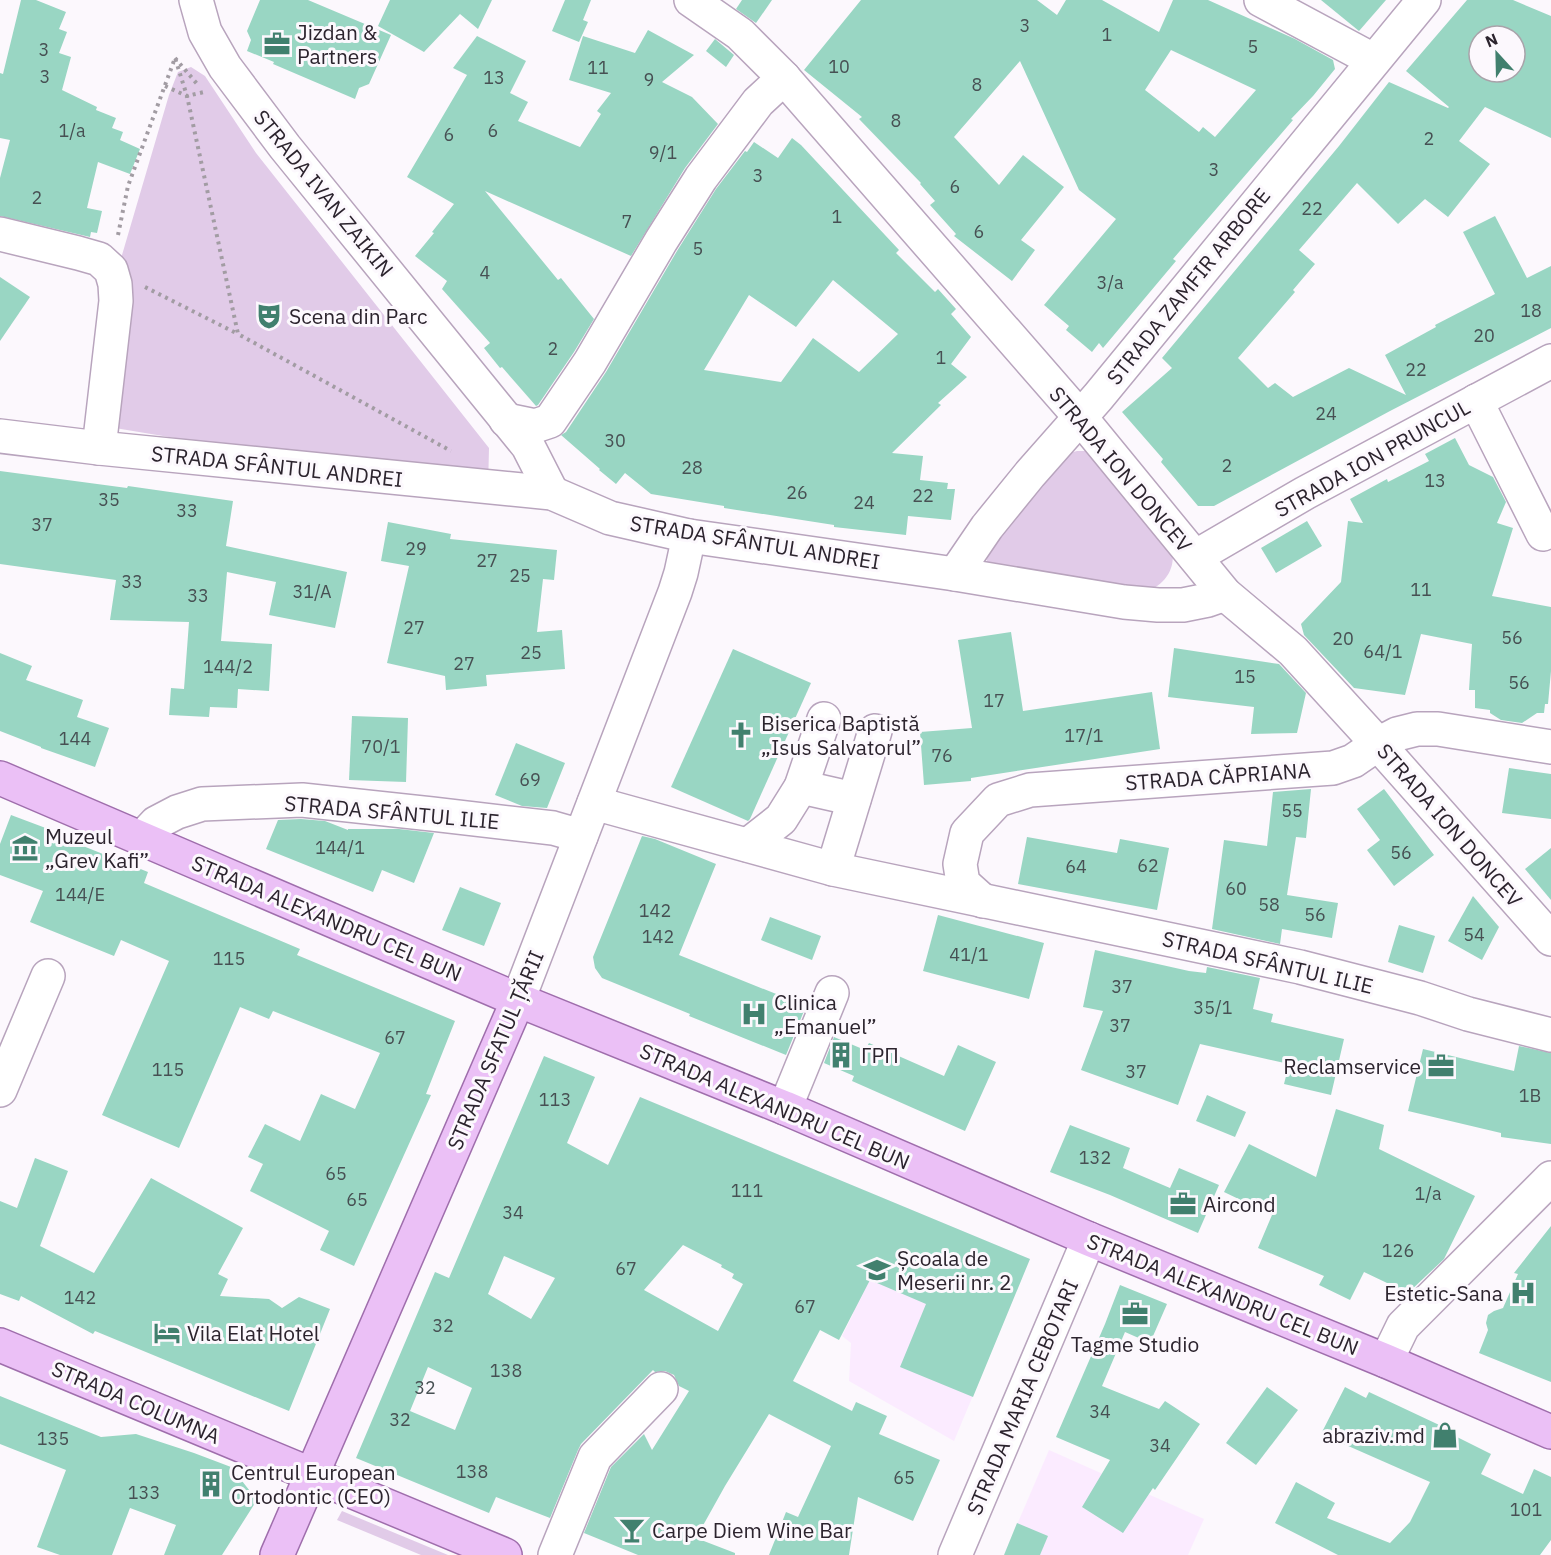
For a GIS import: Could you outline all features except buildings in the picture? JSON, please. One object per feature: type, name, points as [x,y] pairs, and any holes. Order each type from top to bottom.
[{"type":"main road","name":"STRADA ALEXANDRU CEL BUN","points":[[0,778],[518,1000],[785,1108],[1089,1239],[1551,1431]]},
{"type":"main road","name":"STRADA SFATUL ȚĂRII","points":[[277,1555],[518,1000]]},
{"type":"main road","name":"STRADA COLUMNA","points":[[0,1346],[505,1555]]},
{"type":"street","name":"STRADA IVAN ZAIKIN","points":[[196,0],[206,32],[225,67],[285,147],[528,446],[552,493]]},
{"type":"street","name":"STRADA ION DONCEV","points":[[691,0],[740,34],[784,78],[1080,417],[1225,594],[1293,651],[1551,939]]},
{"type":"street","points":[[1261,0],[1373,60]]},
{"type":"street","name":"STRADA ZAMFIR ARBORE","points":[[955,574],[987,527],[1030,474],[1098,398],[1424,0]]},
{"type":"street","points":[[506,420],[535,426],[550,421],[590,362],[701,178],[758,102],[784,78]]},
{"type":"street","points":[[0,234],[99,259],[111,270],[116,301],[99,448]]},
{"type":"street","name":"STRADA ION PRUNCUL","points":[[1195,558],[1305,493],[1551,362]]},
{"type":"street","points":[[1476,401],[1543,534]]},
{"type":"street","name":"STRADA SFÂNTUL ANDREI","points":[[0,436],[552,493],[610,518],[689,536],[955,574],[1124,602],[1183,605],[1225,594]]},
{"type":"street","name":"STRADA SFATUL ȚĂRII","points":[[518,1000],[681,573],[689,536]]},
{"type":"street","points":[[748,845],[781,819],[801,787],[824,719]]},
{"type":"street","name":"STRADA CĂPRIANA","points":[[983,901],[963,883],[960,864],[967,833],[998,800],[1030,790],[1333,768],[1353,761],[1397,734],[1417,729],[1438,729],[1551,747]]},
{"type":"street","points":[[833,869],[875,731]]},
{"type":"street","points":[[801,787],[854,799]]},
{"type":"street","name":"STRADA SFÂNTUL ILIE","points":[[141,839],[156,823],[177,812],[202,804],[302,800],[553,828],[581,836]]},
{"type":"street","name":"STRADA SFÂNTUL ILIE","points":[[594,803],[833,869],[1300,967],[1551,1035]]},
{"type":"street","points":[[0,1090],[48,976]]},
{"type":"street","points":[[785,1108],[832,993]]},
{"type":"street","points":[[1386,1361],[1403,1326],[1551,1178]]},
{"type":"street","name":"STRADA MARIA CEBOTARI","points":[[955,1555],[1089,1239]]},
{"type":"street","points":[[555,1555],[595,1457],[661,1389]]},
{"type":"path","points":[[238,334],[187,96],[176,58],[128,186],[111,270],[238,334],[455,453]]},
{"type":"path","points":[[165,86],[187,96],[204,92]]},
{"type":"shaded area","points":[[191,67],[205,76],[256,153],[489,448],[488,490],[109,427],[122,255],[169,95],[178,72]]},
{"type":"shaded area","points":[[1077,451],[1095,455],[1172,547],[1171,569],[1164,580],[1147,592],[987,564],[989,553],[1007,523],[1070,453]]},
{"type":"shaded area","name":"Școala de Meserii nr. 2","points":[[640,1097],[1030,1259],[954,1441],[849,1381],[851,1343],[842,1336],[852,1313],[743,1284],[732,1278],[734,1273],[721,1267],[721,1264],[599,1185]]},
{"type":"shaded area","points":[[1049,1450],[1204,1519],[1188,1555],[1004,1555]]},
{"type":"shaded area","points":[[342,1511],[448,1555],[421,1555],[337,1520]]},
{"type":"place","name":"Jizdan & Partners","points":[[277,44]]},
{"type":"place","name":"Scena din Parc","points":[[269,316]]},
{"type":"place","name":"Biserica Baptistă „Isus Salvatorul”","points":[[741,735]]},
{"type":"place","name":"Muzeul „Grev Kafi”","points":[[25,848]]},
{"type":"place","name":"Clinica „Emanuel”","points":[[754,1014]]},
{"type":"place","name":"ГРП","points":[[841,1055]]},
{"type":"place","name":"Reclamservice","points":[[1441,1066]]},
{"type":"place","name":"Aircond","points":[[1183,1204]]},
{"type":"place","name":"Școala de Meserii nr. 2","points":[[877,1270]]},
{"type":"place","name":"Estetic-Sana","points":[[1523,1293]]},
{"type":"place","name":"Tagme Studio","points":[[1135,1314]]},
{"type":"place","name":"Vila Elat Hotel","points":[[167,1333]]},
{"type":"place","name":"abraziv.md","points":[[1445,1435]]},
{"type":"place","name":"Centrul European Ortodontic (CEO)","points":[[211,1484]]},
{"type":"place","name":"Carpe Diem Wine Bar","points":[[632,1530]]}]
